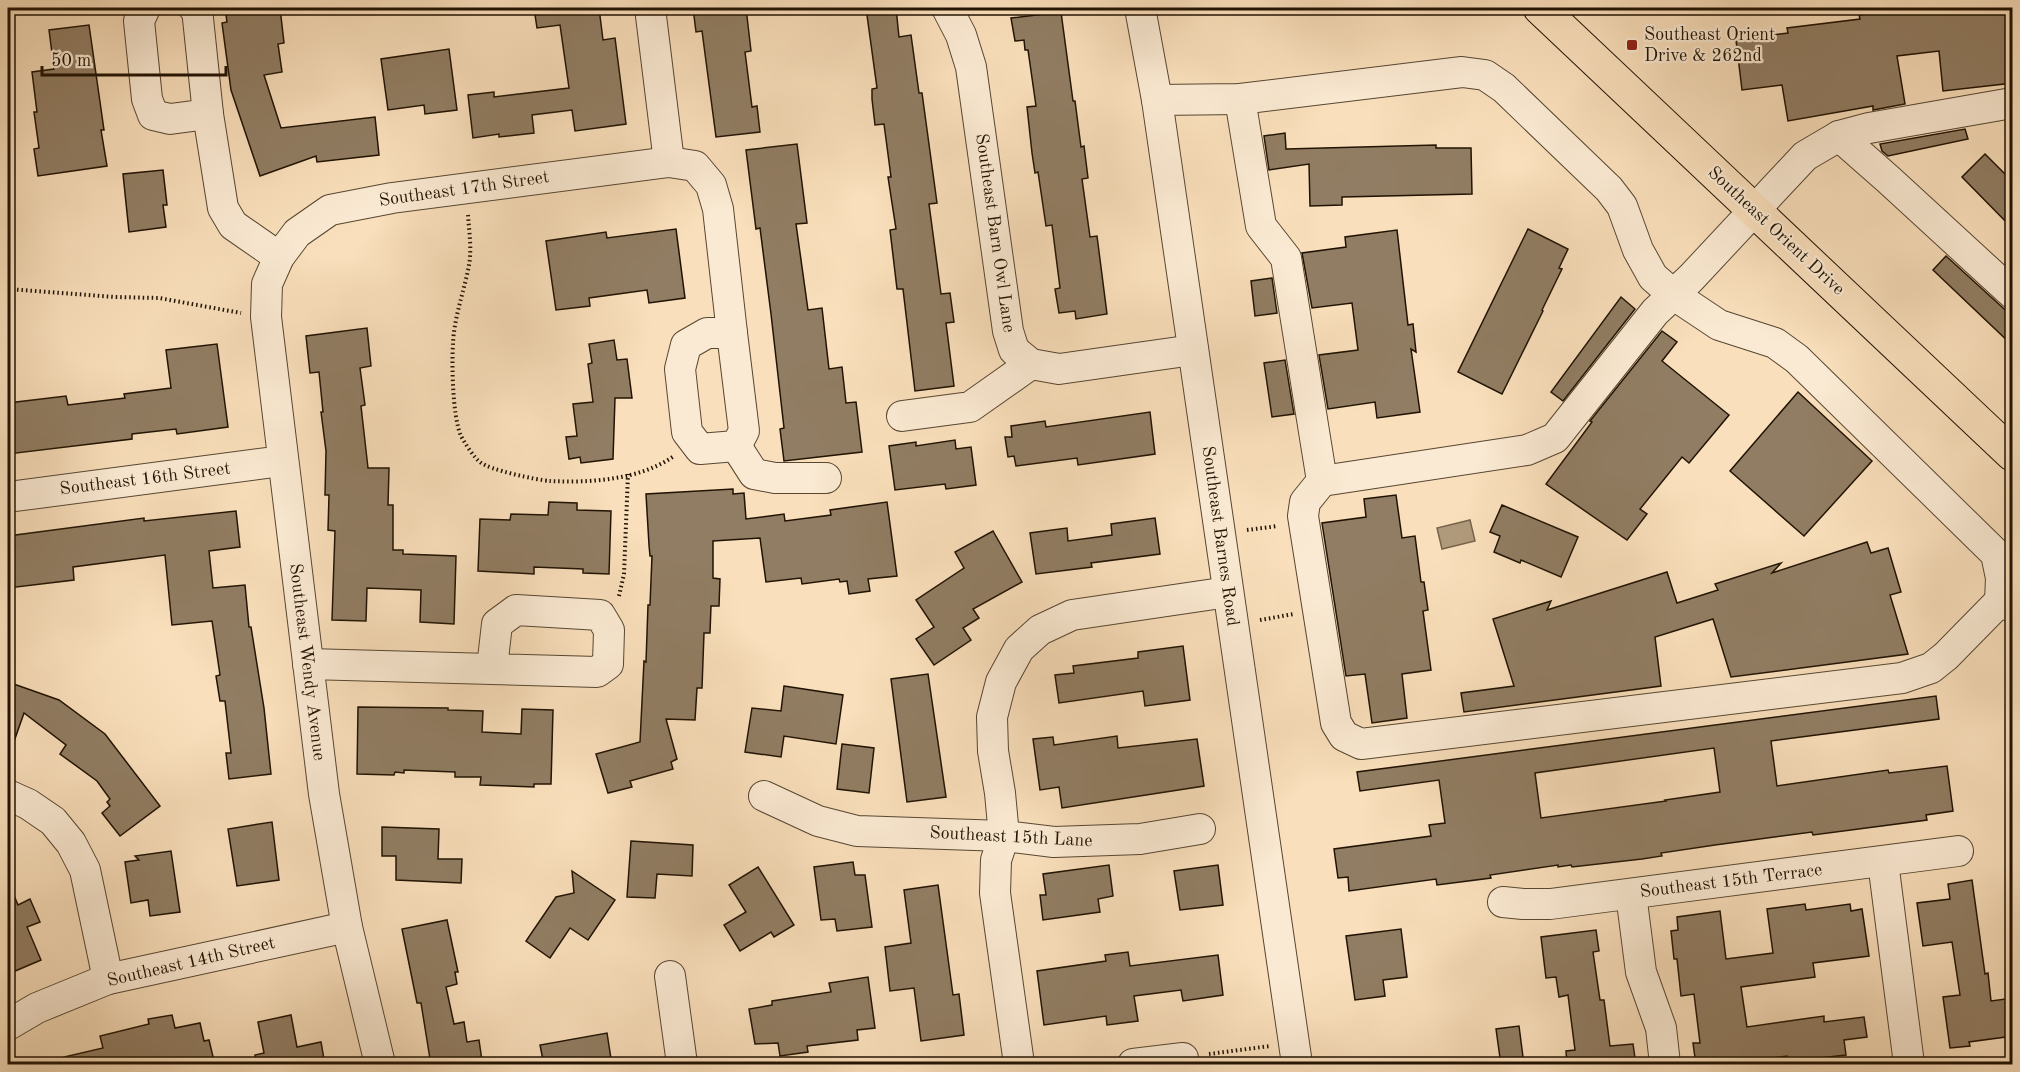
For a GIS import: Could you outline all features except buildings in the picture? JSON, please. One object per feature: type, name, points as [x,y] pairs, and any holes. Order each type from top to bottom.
[{"type":"main road","name":"Southeast Orient Drive","points":[[1540,8],[2013,454]]},
{"type":"street","points":[[145,8],[139,21],[147,99],[153,116],[170,119],[208,114]]},
{"type":"street","points":[[195,8],[197,9],[208,114],[223,208],[233,225],[279,257]]},
{"type":"street","points":[[650,8],[669,162],[695,166],[711,185],[718,209],[744,431],[736,446]]},
{"type":"street","name":"Southeast Barn Owl Lane","points":[[947,8],[961,35],[971,67],[1008,332],[1014,350],[1031,364]]},
{"type":"street","name":"Southeast Barnes Road","points":[[1140,8],[1157,100],[1296,1054]]},
{"type":"street","points":[[1157,100],[1240,99],[1426,75],[1462,72],[1485,75],[1504,88],[1609,189],[1622,206],[1638,250],[1653,278],[1674,295],[1719,325],[1775,343],[1797,359],[1996,554],[2006,604],[1930,668],[1902,678],[1361,744],[1344,736],[1336,723],[1304,516],[1305,502],[1322,481],[1527,450],[1555,438],[1655,312],[1674,295],[1755,211],[1805,156],[1839,136],[2013,104]]},
{"type":"street","points":[[1240,99],[1261,226],[1286,258],[1322,481]]},
{"type":"street","points":[[1839,136],[2013,293]]},
{"type":"street","name":"Southeast 17th Street","points":[[279,257],[297,233],[330,210],[392,198],[669,162]]},
{"type":"street","name":"Southeast Wendy Avenue","points":[[279,257],[267,284],[266,317],[282,461],[324,794],[347,927],[380,1065]]},
{"type":"street","points":[[732,333],[707,333],[686,345],[680,369],[687,432],[700,449],[736,446]]},
{"type":"street","points":[[902,416],[970,406],[1031,364],[1059,369],[1193,350]]},
{"type":"street","points":[[736,446],[754,474],[775,478],[826,478]]},
{"type":"street","name":"Southeast 16th Street","points":[[8,497],[282,461]]},
{"type":"street","points":[[1019,1065],[995,893],[996,860],[1004,836],[993,751],[992,717],[1001,682],[1019,649],[1040,630],[1072,615],[1228,592]]},
{"type":"street","points":[[308,664],[597,672],[608,664],[609,630],[600,615],[516,610],[497,624],[492,668]]},
{"type":"street","points":[[8,795],[28,804],[53,821],[71,843],[84,870],[108,979]]},
{"type":"street","name":"Southeast 15th Lane","points":[[764,796],[818,821],[857,831],[1004,836],[1054,842],[1104,842],[1140,839],[1200,829]]},
{"type":"street","name":"Southeast 15th Terrace","points":[[1503,902],[1550,904],[1958,851]]},
{"type":"street","points":[[1882,862],[1909,1065]]},
{"type":"street","points":[[1631,894],[1641,972],[1661,1028],[1665,1065]]},
{"type":"street","name":"Southeast 14th Street","points":[[8,1025],[37,1008],[108,979],[347,927]]},
{"type":"street","points":[[670,976],[682,1065]]},
{"type":"street","points":[[1133,1065],[1183,1058]]},
{"type":"path","points":[[466,189],[470,236],[469,263],[454,333],[452,358],[455,402],[461,436],[480,463],[514,474],[545,480],[575,482],[628,474],[667,461],[694,441]]},
{"type":"path","points":[[8,289],[159,298],[266,317]]},
{"type":"path","points":[[600,615],[618,603],[624,574],[628,474]]},
{"type":"path","points":[[1220,533],[1284,525],[1304,516]]},
{"type":"path","points":[[1233,625],[1318,610]]},
{"type":"path","points":[[1183,1058],[1296,1054]]},
{"type":"shaded area","points":[[1470,520],[1475,541],[1442,549],[1437,528]]},
{"type":"place","name":"Southeast Orient Drive & 262nd","points":[[1632,45]]}]
